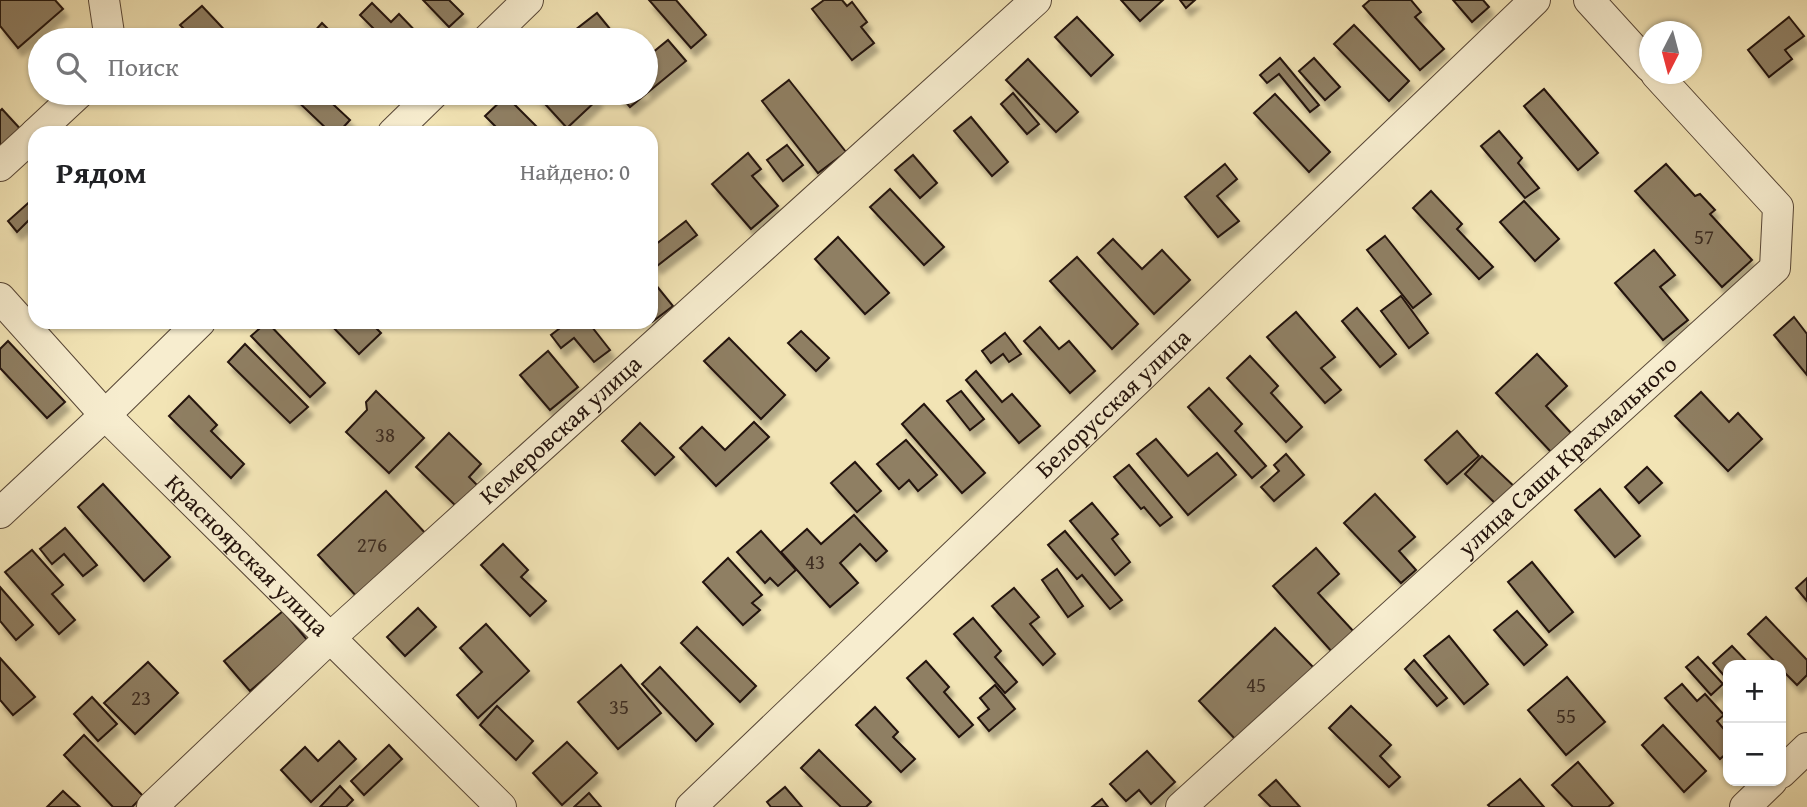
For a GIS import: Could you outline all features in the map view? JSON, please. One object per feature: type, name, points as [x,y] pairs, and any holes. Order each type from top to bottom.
[{"type":"street","points":[[104,0],[108,28]]},
{"type":"street","points":[[499,28],[528,0]]},
{"type":"street","name":"Кемеровская улица","points":[[152,807],[330,638],[1036,0]]},
{"type":"street","name":"Белорусская улица","points":[[691,807],[1535,0]]},
{"type":"street","points":[[1589,0],[1639,55]]},
{"type":"street","name":"улица Саши Крахмального","points":[[1181,807],[1775,268],[1778,207],[1665,84]]},
{"type":"street","points":[[43,126],[66,105]]},
{"type":"street","points":[[400,126],[422,105]]},
{"type":"street","points":[[0,166],[28,140]]},
{"type":"street","name":"Красноярская улица","points":[[0,298],[105,415],[501,807]]},
{"type":"street","points":[[0,513],[193,329]]},
{"type":"street","points":[[1786,768],[1807,748]]},
{"type":"street","points":[[1745,807],[1767,786]]},
{"type":"building","points":[[0,0],[55,0],[63,9],[41,28],[28,28],[28,39],[18,48],[0,26]]},
{"type":"building","points":[[423,0],[449,0],[463,14],[449,27]]},
{"type":"building","points":[[649,0],[676,0],[706,35],[691,48]]},
{"type":"building","points":[[824,0],[842,0],[847,6],[852,2],[867,22],[861,27],[874,43],[852,60],[812,9]]},
{"type":"building","points":[[1121,0],[1163,0],[1140,21]]},
{"type":"building","points":[[1180,0],[1195,0],[1186,8]]},
{"type":"building","points":[[1370,0],[1411,0],[1421,12],[1415,17],[1444,49],[1420,70],[1363,6]]},
{"type":"building","points":[[1453,0],[1483,0],[1489,7],[1472,22]]},
{"type":"building","points":[[372,3],[391,22],[399,14],[412,28],[373,28],[360,15]]},
{"type":"building","points":[[202,6],[223,28],[183,28],[180,25]]},
{"type":"building","points":[[597,13],[609,28],[578,28]]},
{"type":"building","points":[[1077,17],[1113,55],[1091,76],[1055,37]]},
{"type":"building","points":[[1789,17],[1804,36],[1785,50],[1792,59],[1769,77],[1748,50]]},
{"type":"building","points":[[1354,25],[1409,81],[1389,101],[1334,44]]},
{"type":"building","points":[[668,40],[686,61],[658,84],[658,48]]},
{"type":"building","points":[[1280,58],[1319,105],[1310,112],[1279,74],[1267,83],[1260,75]]},
{"type":"building","points":[[1314,58],[1340,87],[1325,100],[1299,71]]},
{"type":"building","points":[[1028,59],[1078,112],[1056,132],[1006,80]]},
{"type":"building","points":[[789,80],[846,152],[818,173],[762,101]]},
{"type":"building","points":[[1544,89],[1598,153],[1578,170],[1524,106]]},
{"type":"building","points":[[1013,93],[1039,124],[1027,134],[1001,104]]},
{"type":"building","points":[[1275,94],[1330,152],[1309,172],[1254,113]]},
{"type":"building","points":[[302,105],[334,105],[350,120],[344,126],[324,126]]},
{"type":"building","points":[[497,105],[515,105],[536,126],[495,126],[485,116]]},
{"type":"building","points":[[546,105],[592,105],[569,126],[565,126]]},
{"type":"building","points":[[2,109],[24,133],[0,155],[0,111]]},
{"type":"building","points":[[971,117],[1008,162],[992,176],[954,131]]},
{"type":"building","points":[[1499,131],[1522,158],[1518,163],[1539,188],[1525,198],[1481,146]]},
{"type":"building","points":[[787,145],[803,165],[783,181],[767,160]]},
{"type":"building","points":[[748,153],[761,169],[752,176],[778,206],[751,229],[712,184]]},
{"type":"building","points":[[913,155],[937,183],[920,198],[895,170]]},
{"type":"building","points":[[1225,164],[1237,179],[1217,196],[1239,221],[1218,237],[1185,197]]},
{"type":"building","points":[[1666,164],[1695,196],[1700,194],[1715,210],[1710,214],[1752,260],[1722,287],[1635,191]]},
{"type":"building","points":[[890,189],[944,247],[924,265],[870,207]]},
{"type":"building","points":[[1431,191],[1462,224],[1457,229],[1493,267],[1479,279],[1413,208]]},
{"type":"building","points":[[1524,201],[1559,239],[1535,261],[1500,222]]},
{"type":"building","points":[[28,203],[28,221],[17,232],[8,221]]},
{"type":"building","points":[[686,221],[697,235],[658,265],[658,243]]},
{"type":"building","points":[[1385,236],[1431,294],[1413,308],[1367,250]]},
{"type":"building","points":[[838,237],[889,293],[865,314],[815,259]]},
{"type":"building","points":[[1113,239],[1142,269],[1162,250],[1190,280],[1154,314],[1098,253]]},
{"type":"building","points":[[1654,250],[1675,275],[1660,287],[1688,320],[1663,340],[1615,283]]},
{"type":"building","points":[[1077,257],[1138,324],[1112,349],[1050,281]]},
{"type":"building","points":[[658,288],[673,306],[658,317]]},
{"type":"building","points":[[1401,296],[1428,333],[1409,348],[1381,311]]},
{"type":"building","points":[[1357,308],[1396,354],[1380,367],[1342,321]]},
{"type":"building","points":[[1296,312],[1335,357],[1321,368],[1341,390],[1325,403],[1267,337]]},
{"type":"building","points":[[1794,317],[1807,334],[1807,375],[1774,335]]},
{"type":"building","points":[[1040,327],[1059,349],[1069,341],[1095,371],[1070,393],[1024,341]]},
{"type":"building","points":[[259,329],[274,329],[325,383],[310,397],[251,336]]},
{"type":"building","points":[[335,329],[377,329],[381,333],[359,354]]},
{"type":"building","points":[[559,329],[594,329],[610,350],[594,362],[574,338],[561,348],[551,335]]},
{"type":"building","points":[[801,331],[829,358],[816,371],[788,343]]},
{"type":"building","points":[[1005,333],[1021,354],[1009,362],[1003,354],[991,363],[982,351]]},
{"type":"building","points":[[729,338],[785,395],[761,419],[704,361]]},
{"type":"building","points":[[8,341],[65,402],[47,418],[0,368],[0,349]]},
{"type":"building","points":[[245,344],[308,407],[290,423],[228,362]]},
{"type":"building","points":[[548,351],[578,387],[550,410],[520,375]]},
{"type":"building","points":[[1537,354],[1567,386],[1546,406],[1571,433],[1551,452],[1496,393]]},
{"type":"building","points":[[1250,356],[1278,386],[1271,393],[1302,427],[1286,442],[1227,378]]},
{"type":"building","points":[[976,371],[1002,402],[1012,394],[1040,426],[1019,443],[966,380]]},
{"type":"building","points":[[1209,388],[1242,424],[1235,431],[1266,466],[1252,478],[1188,407]]},
{"type":"building","points":[[376,391],[424,438],[389,473],[346,432],[367,410],[366,402]]},
{"type":"building","points":[[961,391],[984,419],[970,430],[947,401]]},
{"type":"building","points":[[1701,392],[1729,422],[1738,413],[1762,439],[1728,471],[1675,416]]},
{"type":"building","points":[[189,396],[217,425],[211,431],[244,464],[231,478],[169,416]]},
{"type":"building","points":[[924,404],[985,473],[962,493],[902,424]]},
{"type":"building","points":[[754,422],[769,437],[716,486],[680,448],[702,427],[725,450]]},
{"type":"building","points":[[640,423],[674,457],[655,475],[622,441]]},
{"type":"building","points":[[1457,431],[1479,456],[1447,484],[1425,460]]},
{"type":"building","points":[[449,433],[481,464],[469,477],[481,489],[460,510],[416,467]]},
{"type":"building","points":[[1156,439],[1188,476],[1217,453],[1236,475],[1188,515],[1137,454]]},
{"type":"building","points":[[906,440],[937,475],[918,491],[909,480],[899,489],[877,464]]},
{"type":"building","points":[[1286,454],[1304,475],[1274,501],[1261,487],[1279,471],[1274,465]]},
{"type":"building","points":[[1482,456],[1518,490],[1500,508],[1465,474]]},
{"type":"building","points":[[855,462],[881,491],[857,512],[831,483]]},
{"type":"building","points":[[1129,465],[1172,517],[1160,526],[1144,507],[1141,509],[1114,477]]},
{"type":"building","points":[[1647,467],[1662,483],[1639,503],[1625,487]]},
{"type":"building","points":[[103,484],[170,557],[144,581],[78,507]]},
{"type":"building","points":[[1600,489],[1640,536],[1615,557],[1575,510]]},
{"type":"building","points":[[386,491],[427,535],[359,599],[318,555]]},
{"type":"building","points":[[1375,494],[1415,537],[1399,551],[1416,570],[1401,583],[1344,523]]},
{"type":"building","points":[[1092,503],[1118,534],[1112,539],[1130,562],[1115,575],[1070,521]]},
{"type":"building","points":[[854,515],[887,551],[876,561],[860,544],[840,563],[858,583],[830,607],[781,552],[807,529],[821,544]]},
{"type":"building","points":[[65,528],[97,565],[83,576],[64,554],[52,564],[40,549]]},
{"type":"building","points":[[761,531],[796,570],[778,586],[770,578],[765,583],[737,552]]},
{"type":"building","points":[[1065,531],[1122,600],[1110,609],[1082,575],[1077,579],[1048,545]]},
{"type":"building","points":[[503,544],[528,570],[521,577],[546,601],[530,616],[481,565]]},
{"type":"building","points":[[1316,548],[1339,574],[1318,593],[1355,633],[1333,653],[1273,586]]},
{"type":"building","points":[[32,550],[63,585],[52,594],[75,620],[59,634],[5,572]]},
{"type":"building","points":[[728,558],[762,595],[752,603],[760,610],[743,625],[703,582]]},
{"type":"building","points":[[1532,562],[1573,612],[1549,632],[1508,582]]},
{"type":"building","points":[[1057,569],[1083,606],[1068,617],[1042,580]]},
{"type":"building","points":[[1807,578],[1807,601],[1796,588]]},
{"type":"building","points":[[0,587],[33,625],[16,640],[0,621]]},
{"type":"building","points":[[1014,588],[1039,617],[1030,624],[1055,654],[1043,665],[992,606]]},
{"type":"building","points":[[418,608],[436,627],[405,656],[387,637]]},
{"type":"building","points":[[283,611],[308,641],[250,691],[224,661]]},
{"type":"building","points":[[1517,611],[1547,645],[1524,665],[1494,630]]},
{"type":"building","points":[[1766,617],[1807,660],[1807,675],[1797,685],[1786,674],[1786,660],[1773,660],[1748,634]]},
{"type":"building","points":[[973,618],[1001,651],[995,657],[1017,682],[1005,693],[954,634]]},
{"type":"building","points":[[486,624],[529,671],[478,718],[457,695],[482,672],[460,648]]},
{"type":"building","points":[[697,627],[756,686],[740,702],[681,643]]},
{"type":"building","points":[[1275,628],[1314,668],[1237,741],[1199,701]]},
{"type":"building","points":[[1449,636],[1488,684],[1464,704],[1424,656]]},
{"type":"building","points":[[1732,646],[1745,660],[1723,660],[1723,674],[1713,663]]},
{"type":"building","points":[[1698,657],[1723,684],[1711,695],[1686,667]]},
{"type":"building","points":[[0,658],[35,697],[13,715],[0,700]]},
{"type":"building","points":[[1414,660],[1447,698],[1437,706],[1405,669]]},
{"type":"building","points":[[926,661],[949,687],[944,692],[973,725],[959,737],[907,678]]},
{"type":"building","points":[[148,662],[178,693],[135,734],[104,703]]},
{"type":"building","points":[[621,665],[661,713],[618,749],[578,702]]},
{"type":"building","points":[[660,667],[713,724],[696,741],[642,684]]},
{"type":"building","points":[[1567,677],[1605,722],[1566,755],[1528,710]]},
{"type":"building","points":[[1682,684],[1697,701],[1705,694],[1723,714],[1717,721],[1723,728],[1723,756],[1720,759],[1665,698]]},
{"type":"building","points":[[995,685],[1015,709],[989,731],[978,718],[989,709],[980,698]]},
{"type":"building","points":[[92,697],[117,724],[98,741],[74,714]]},
{"type":"building","points":[[497,706],[533,741],[516,760],[480,725]]},
{"type":"building","points":[[1351,706],[1391,745],[1380,756],[1400,777],[1389,787],[1329,728]]},
{"type":"building","points":[[875,707],[898,732],[893,737],[915,759],[901,772],[856,725]]},
{"type":"building","points":[[1663,725],[1706,771],[1684,792],[1642,745]]},
{"type":"building","points":[[84,735],[143,796],[132,807],[113,807],[64,755]]},
{"type":"building","points":[[339,741],[356,759],[311,802],[281,770],[305,747],[318,761]]},
{"type":"building","points":[[567,742],[597,773],[562,805],[533,773]]},
{"type":"building","points":[[389,745],[402,759],[364,795],[351,781]]},
{"type":"building","points":[[819,750],[871,802],[866,807],[841,807],[801,768]]},
{"type":"building","points":[[1147,751],[1175,782],[1151,804],[1139,790],[1126,801],[1110,784]]},
{"type":"building","points":[[1578,762],[1613,803],[1608,807],[1573,807],[1552,785]]},
{"type":"building","points":[[1520,779],[1544,807],[1488,805]]},
{"type":"building","points":[[1276,780],[1300,807],[1271,807],[1259,795]]},
{"type":"building","points":[[340,786],[353,800],[346,807],[320,807]]},
{"type":"building","points":[[785,787],[802,807],[771,807],[767,802]]},
{"type":"building","points":[[63,791],[80,807],[47,807]]},
{"type":"building","points":[[589,793],[601,807],[574,807]]},
{"type":"building","points":[[1102,799],[1108,807],[1092,807]]}]
